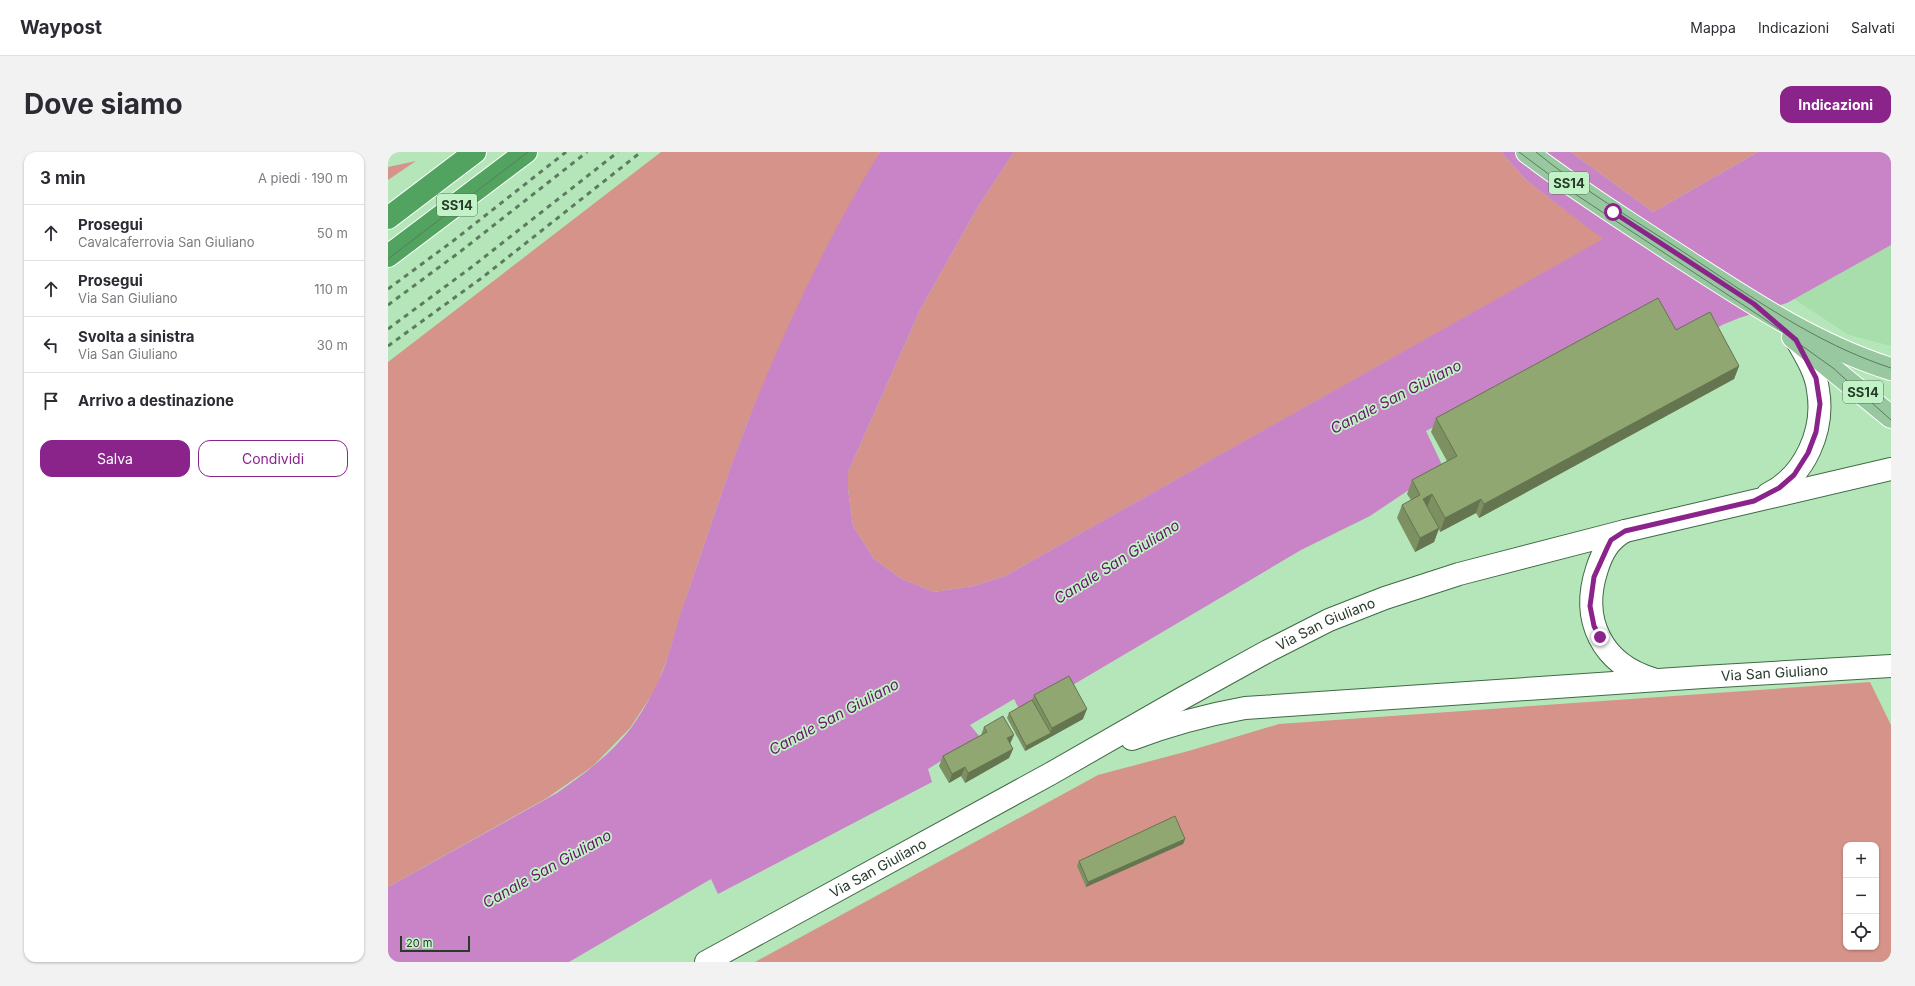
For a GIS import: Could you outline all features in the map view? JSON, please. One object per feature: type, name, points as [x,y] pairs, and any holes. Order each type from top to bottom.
[{"type":"highway","points":[[391,215],[475,152]]},
{"type":"highway","name":"SS14","points":[[388,256],[526,152]]},
{"type":"main road","name":"SS14","points":[[1528,152],[1565,180],[1764,311],[1834,347],[1891,369]]},
{"type":"main road","name":"Via San Giuliano","points":[[1764,311],[1796,340],[1891,417]]},
{"type":"street","name":"Via San Giuliano","points":[[1754,501],[1779,488],[1794,475],[1808,453],[1816,432],[1820,404],[1818,390],[1812,369],[1796,340]]},
{"type":"street","name":"Via San Giuliano","points":[[706,962],[1050,774],[1181,698],[1268,651],[1330,620],[1385,598],[1459,574],[1625,531],[1891,469]]},
{"type":"street","name":"Via San Giuliano","points":[[1625,531],[1611,540],[1599,564],[1591,592],[1591,615],[1600,637],[1615,658],[1632,672],[1658,681]]},
{"type":"street","name":"Via San Giuliano","points":[[1050,774],[1126,741],[1167,726],[1215,713],[1245,708],[1891,666]]},
{"type":"shaded area","points":[[661,152],[880,152],[772,365],[748,421],[722,492],[678,622],[669,654],[655,690],[630,728],[593,766],[547,798],[388,887],[388,362]]},
{"type":"shaded area","points":[[1014,152],[1501,152],[1527,181],[1604,239],[1005,576],[973,586],[934,592],[902,579],[874,559],[853,526],[848,489],[848,472],[920,310],[979,205]]},
{"type":"shaded area","points":[[1571,152],[1758,152],[1653,212]]},
{"type":"shaded area","points":[[416,161],[388,180],[388,167]]},
{"type":"shaded area","points":[[1891,245],[1891,346],[1849,335],[1794,299]]},
{"type":"shaded area","points":[[1870,682],[1891,725],[1891,962],[755,962],[1098,775],[1192,750],[1279,724]]},
{"type":"water","name":"Canale San Giuliano","points":[[880,152],[1014,152],[979,205],[920,310],[848,472],[848,489],[853,526],[874,559],[902,579],[934,592],[973,586],[1005,576],[1603,239],[1527,181],[1501,152],[1571,152],[1653,212],[1758,152],[1891,152],[1891,245],[1787,303],[1739,318],[1722,325],[1707,334],[1666,344],[1649,315],[1426,431],[1443,467],[1370,516],[1301,550],[1022,715],[1014,699],[970,725],[980,737],[928,769],[932,782],[718,894],[711,879],[569,962],[388,962],[388,887],[557,793],[606,755],[631,728],[643,710],[658,683],[666,663],[680,615],[722,493],[762,386],[792,317],[825,250]]},
{"type":"building","points":[[1658,298],[1676,330],[1710,312],[1739,366],[1484,504],[1481,499],[1445,518],[1432,494],[1423,499],[1439,528],[1420,538],[1402,505],[1420,495],[1412,480],[1457,456],[1436,418]]},
{"type":"building","points":[[1069,676],[1087,709],[1052,728],[1034,695]]},
{"type":"building","points":[[1032,700],[1051,733],[1026,746],[1009,713]]},
{"type":"building","points":[[1003,716],[1014,735],[1007,738],[1013,749],[968,773],[965,767],[952,774],[943,756],[987,732],[984,727]]},
{"type":"building","points":[[1175,816],[1185,839],[1088,882],[1079,861]]},
{"type":"tram line","points":[[388,259],[528,152]]},
{"type":"tram line","points":[[1519,152],[1578,196],[1763,318],[1833,368],[1891,420]]},
{"type":"tram line","points":[[1536,152],[1571,179],[1783,317],[1835,345],[1863,358],[1891,368]]},
{"type":"railway","points":[[388,289],[453,241],[566,152]]},
{"type":"railway","points":[[388,305],[461,251],[587,152]]},
{"type":"railway","points":[[388,329],[473,266],[618,152]]},
{"type":"railway","points":[[388,346],[483,277],[641,152]]},
{"type":"route","points":[[1600,637],[1594,626],[1591,615],[1591,592],[1594,577],[1599,564],[1611,540],[1625,531],[1754,501],[1779,488],[1794,475],[1808,453],[1813,442],[1819,420],[1820,404],[1816,378],[1808,360],[1796,340],[1754,304],[1613,212]]}]
